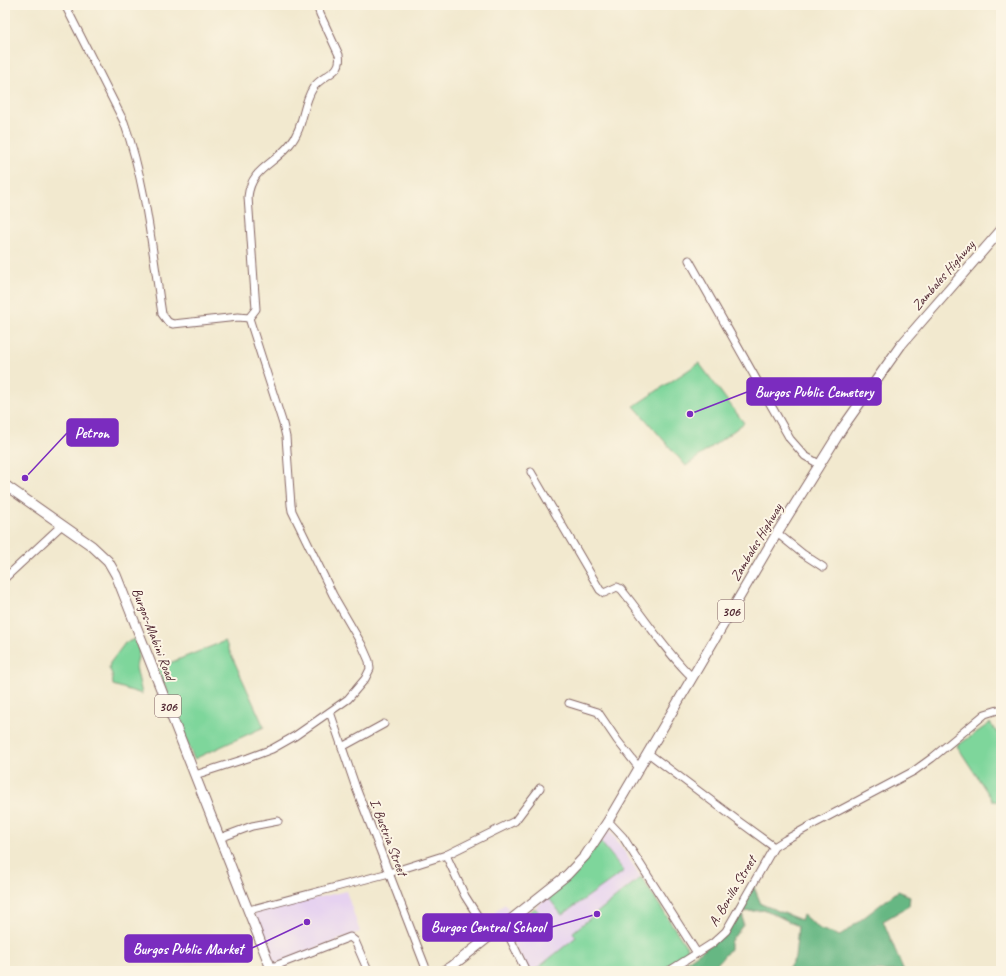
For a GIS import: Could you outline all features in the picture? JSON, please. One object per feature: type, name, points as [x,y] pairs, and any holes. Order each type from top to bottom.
[{"type":"main road","name":"Zambales Highway","points":[[444,971],[491,937],[547,892],[571,871],[585,856],[608,821],[777,533],[843,426],[901,344],[1001,230]]},
{"type":"main road","name":"Burgos-Mabini Road","points":[[5,485],[92,546],[108,561],[116,575],[272,969]]},
{"type":"street","points":[[66,5],[124,122],[130,140],[143,191],[162,314],[173,324],[238,317],[249,318]]},
{"type":"street","points":[[249,318],[256,308],[248,197],[250,184],[257,174],[291,144],[300,126],[312,88],[320,80],[337,70],[340,61],[339,55],[320,14],[318,5]]},
{"type":"street","points":[[689,260],[790,439],[797,449],[805,456],[819,464]]},
{"type":"street","points":[[195,775],[272,749],[348,699],[365,679],[370,669],[369,661],[362,645],[333,595],[292,511],[290,505],[286,437],[249,318]]},
{"type":"street","points":[[531,472],[600,590],[604,593],[618,587],[621,588],[659,641],[680,666],[692,677]]},
{"type":"street","points":[[5,578],[62,525]]},
{"type":"street","points":[[777,533],[803,554],[823,567]]},
{"type":"street","points":[[569,703],[598,712],[617,740],[639,768]]},
{"type":"street","points":[[648,753],[774,847],[914,771],[985,714],[1001,708]]},
{"type":"street","name":"I. Bustria Street","points":[[330,712],[356,788],[427,971]]},
{"type":"street","points":[[342,747],[384,724]]},
{"type":"street","points":[[249,910],[389,873],[446,854],[515,821],[540,788]]},
{"type":"street","points":[[220,838],[252,826],[278,821]]},
{"type":"street","points":[[608,821],[623,837],[697,953]]},
{"type":"street","name":"A. Bonilla Street","points":[[669,971],[713,943],[726,931],[774,847]]},
{"type":"street","points":[[446,854],[465,896],[491,937]]},
{"type":"street","points":[[504,926],[526,971]]},
{"type":"street","points":[[262,971],[272,969],[352,937],[368,971]]},
{"type":"shaded area","points":[[609,828],[690,952],[660,971],[528,971],[508,932],[570,877],[591,856]]},
{"type":"shaded area","points":[[346,891],[360,932],[274,964],[254,913]]},
{"type":"shaded area","points":[[505,904],[513,915],[501,924],[495,911]]},
{"type":"green space","points":[[699,363],[744,423],[686,466],[634,406]]},
{"type":"green space","points":[[135,639],[139,651],[136,667],[142,694],[113,685],[112,674],[109,668],[110,663],[125,643]]},
{"type":"green space","points":[[225,641],[264,727],[194,759],[157,668]]},
{"type":"green space","points":[[990,723],[1001,738],[1001,802],[993,801],[957,746]]},
{"type":"green space","points":[[600,841],[624,871],[562,915],[548,897],[582,864]]},
{"type":"green space","points":[[641,877],[690,952],[660,971],[534,971],[576,937],[573,932]]},
{"type":"green space","points":[[753,885],[761,904],[801,920],[803,915],[820,929],[840,936],[898,891],[910,896],[909,906],[883,921],[904,971],[787,971],[795,958],[798,926],[766,910],[743,912],[743,925],[730,942],[730,949],[711,971],[673,971],[713,943],[739,913],[742,912],[739,911]]},
{"type":"green space","points":[[535,908],[547,922],[528,935],[518,921]]},
{"type":"place","name":"Burgos Public Cemetery","points":[[690,414]]},
{"type":"place","name":"Petron","points":[[25,478]]},
{"type":"place","name":"Burgos Central School","points":[[597,914]]},
{"type":"place","name":"Burgos Public Market","points":[[307,922]]}]
